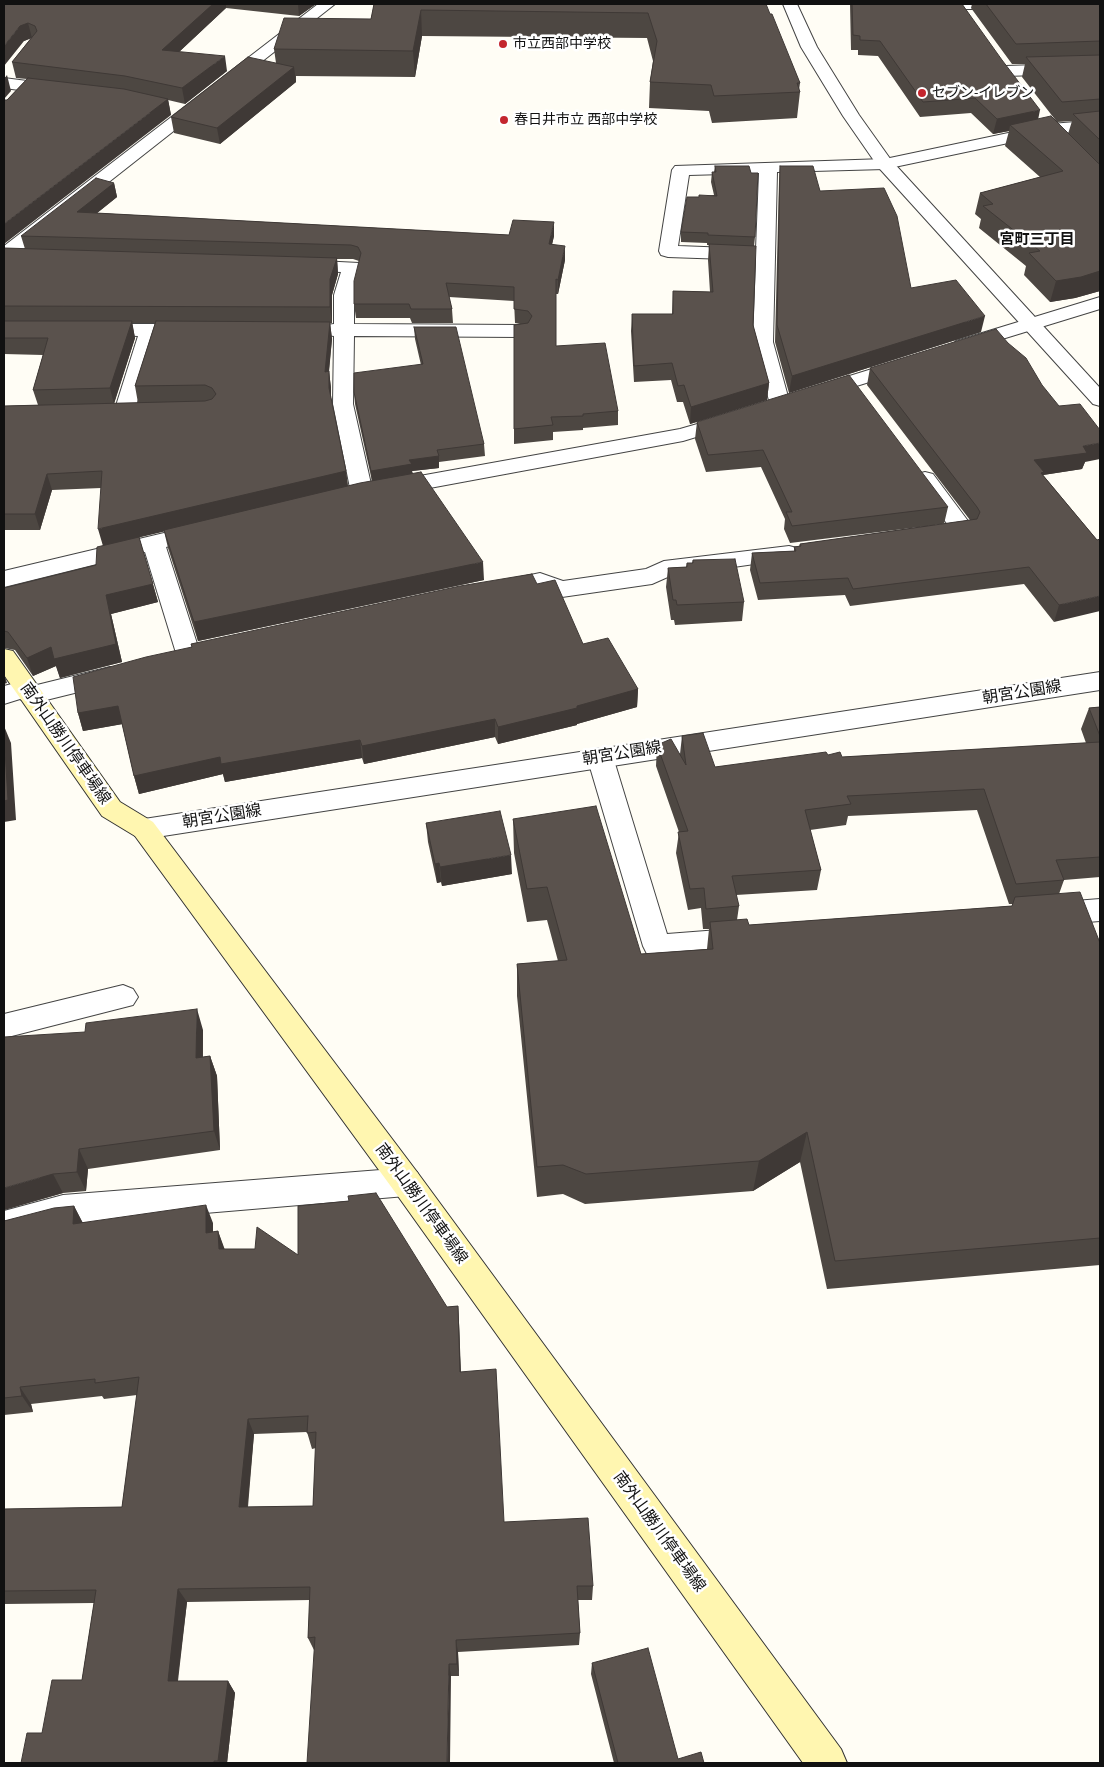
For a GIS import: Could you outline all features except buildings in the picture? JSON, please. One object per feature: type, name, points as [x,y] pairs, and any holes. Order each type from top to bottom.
[{"type":"main road","name":"南外山勝川停車場線","points":[[4,657],[20,693],[111,809],[144,829],[406,1182],[828,1763]]},
{"type":"street","points":[[4,256],[327,4]]},
{"type":"street","points":[[790,4],[809,48],[851,116],[885,164],[1100,400]]},
{"type":"street","points":[[960,4],[976,4]]},
{"type":"street","points":[[960,4],[970,19]]},
{"type":"street","points":[[996,57],[1018,86]]},
{"type":"street","points":[[1006,72],[1100,68]]},
{"type":"street","points":[[6,77],[21,92],[73,92]]},
{"type":"street","points":[[171,108],[188,112]]},
{"type":"street","points":[[1040,114],[1058,135]]},
{"type":"street","points":[[764,254],[668,251],[681,170],[885,164],[1058,135],[1100,125]]},
{"type":"street","points":[[766,409],[763,342],[764,254],[768,168]]},
{"type":"street","points":[[4,256],[34,258]]},
{"type":"street","points":[[282,265],[352,267],[344,294],[343,330],[344,404],[353,495],[684,435],[766,409],[858,390],[936,354],[1100,302]]},
{"type":"street","points":[[72,330],[208,330]]},
{"type":"street","points":[[124,412],[150,330]]},
{"type":"street","points":[[304,330],[521,331]]},
{"type":"street","points":[[910,460],[963,530],[915,536]]},
{"type":"street","points":[[4,579],[220,527]]},
{"type":"street","points":[[153,543],[188,654]]},
{"type":"street","points":[[481,590],[540,581],[562,589],[652,576],[664,569],[809,550]]},
{"type":"street","points":[[20,693],[93,681],[131,670]]},
{"type":"street","name":"朝宮公園線","points":[[144,829],[1100,681]]},
{"type":"street","points":[[600,757],[657,946],[765,938]]},
{"type":"street","points":[[1021,917],[1100,910]]},
{"type":"street","points":[[4,1026],[123,997]]},
{"type":"street","points":[[4,1226],[63,1210],[406,1182]]},
{"type":"place","name":"市立西部中学校","points":[[503,44]]},
{"type":"place","name":"セブン-イレブン","points":[[922,93]]},
{"type":"place","name":"春日井市立 西部中学校","points":[[504,120]]},
{"type":"district","name":"宮町三丁目","points":[[1037,240]]}]
